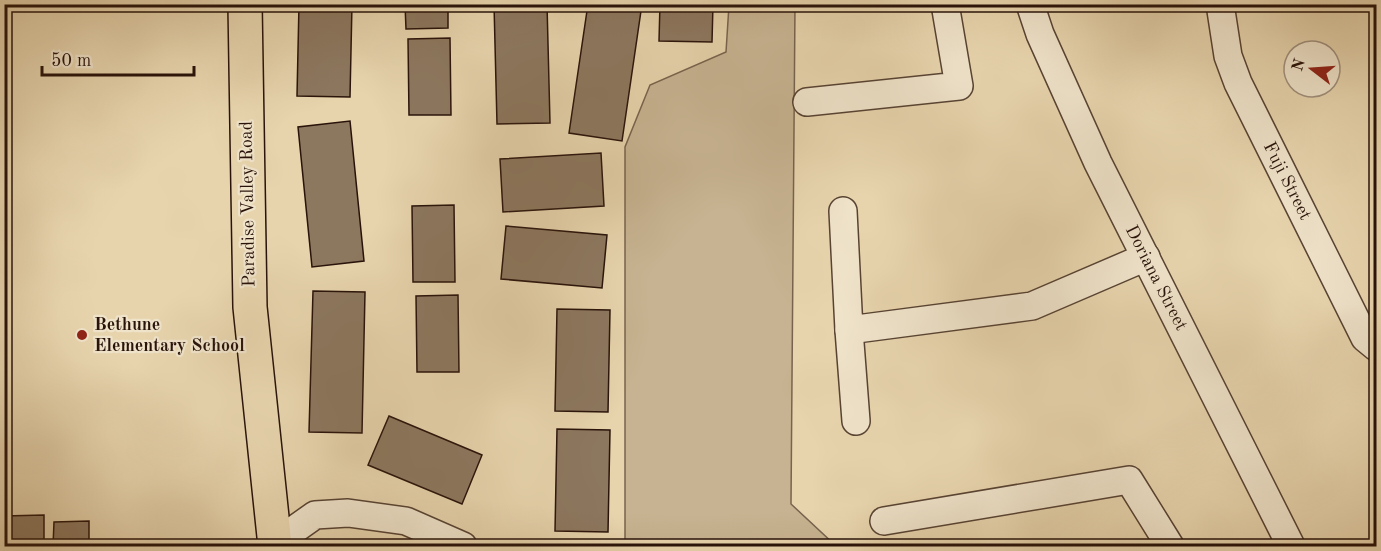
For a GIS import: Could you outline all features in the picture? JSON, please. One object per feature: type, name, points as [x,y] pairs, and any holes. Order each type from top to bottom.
[{"type":"main road","name":"Paradise Valley Road","points":[[245,4],[250,306],[276,546]]},
{"type":"street","points":[[807,102],[959,86],[945,4]]},
{"type":"street","name":"Doriana Street","points":[[1030,4],[1040,34],[1093,152],[1291,546]]},
{"type":"street","name":"Fuji Street","points":[[1220,4],[1228,56],[1238,83],[1365,338],[1377,347]]},
{"type":"street","points":[[843,211],[856,421]]},
{"type":"street","points":[[849,330],[1032,306],[1146,257]]},
{"type":"street","points":[[884,521],[1129,480],[1170,546]]},
{"type":"street","points":[[276,546],[315,515],[348,513],[406,521],[463,546]]},
{"type":"shaded area","points":[[729,5],[795,5],[791,504],[836,546],[625,546],[625,147],[650,85],[726,52]]},
{"type":"building","points":[[299,4],[352,4],[350,97],[297,96]]},
{"type":"building","points":[[405,4],[448,4],[448,28],[406,29]]},
{"type":"building","points":[[494,4],[547,4],[550,123],[497,124]]},
{"type":"building","points":[[588,4],[642,4],[622,141],[569,133]]},
{"type":"building","points":[[660,4],[713,4],[712,42],[659,41]]},
{"type":"building","points":[[450,38],[451,115],[409,115],[408,39]]},
{"type":"building","points":[[350,121],[364,261],[312,267],[298,127]]},
{"type":"building","points":[[601,153],[604,206],[503,212],[500,159]]},
{"type":"building","points":[[454,205],[455,282],[413,282],[412,206]]},
{"type":"building","points":[[506,226],[607,235],[602,288],[501,279]]},
{"type":"building","points":[[313,291],[365,292],[362,433],[309,432]]},
{"type":"building","points":[[458,295],[459,372],[417,372],[416,296]]},
{"type":"building","points":[[557,309],[610,310],[608,412],[555,411]]},
{"type":"building","points":[[389,416],[482,455],[462,504],[368,465]]},
{"type":"building","points":[[557,429],[610,430],[608,532],[555,531]]},
{"type":"building","points":[[44,515],[44,546],[4,546],[4,516]]},
{"type":"building","points":[[89,521],[89,546],[53,546],[54,522]]},
{"type":"place","name":"Bethune Elementary School","points":[[82,335]]}]
